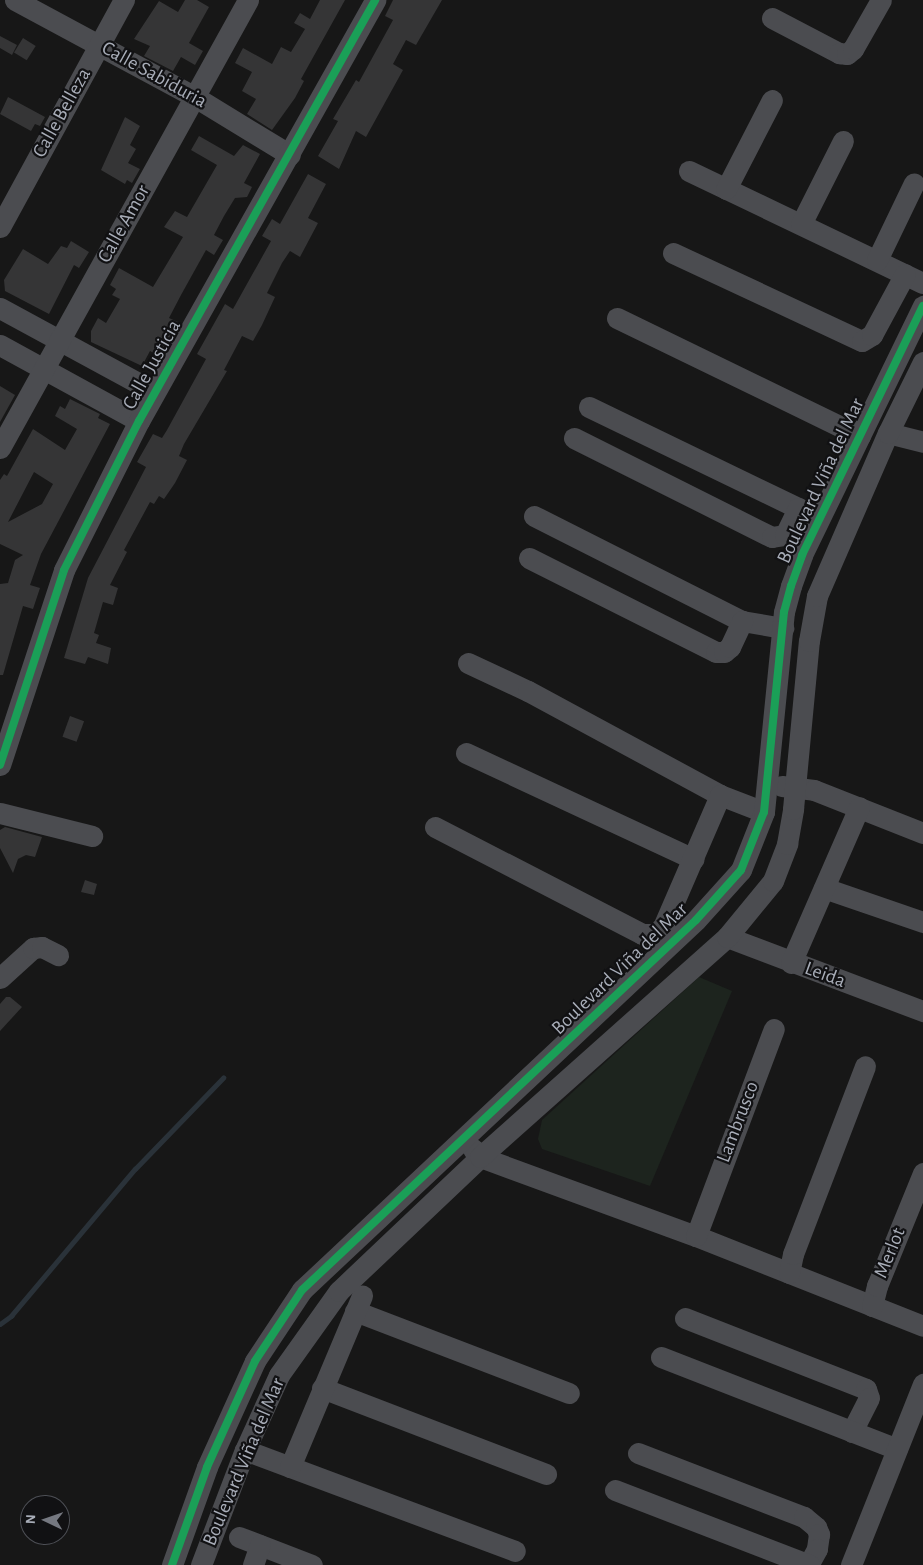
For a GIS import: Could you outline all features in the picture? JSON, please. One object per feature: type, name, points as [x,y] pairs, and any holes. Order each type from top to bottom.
[{"type":"street","name":"Calle Sabiduria","points":[[15,0],[195,97],[290,155]]},
{"type":"street","name":"Calle Belleza","points":[[0,227],[124,0]]},
{"type":"street","name":"Calle Amor","points":[[0,448],[248,0]]},
{"type":"street","name":"Calle Justicia","points":[[0,765],[53,596],[139,421],[290,155],[375,0]]},
{"type":"street","points":[[772,18],[839,53],[847,54],[854,49],[881,0]]},
{"type":"street","points":[[726,188],[772,100]]},
{"type":"street","points":[[801,224],[843,141]]},
{"type":"street","points":[[673,253],[862,341],[872,335],[914,278],[689,171]]},
{"type":"street","points":[[877,260],[914,183]]},
{"type":"street","name":"Boulevard Viña del Mar","points":[[172,1565],[207,1467],[255,1361],[302,1290],[393,1201],[464,1140],[696,920],[741,870],[764,812],[783,628],[791,586],[819,519],[923,306]]},
{"type":"street","points":[[0,308],[155,392]]},
{"type":"street","points":[[617,318],[860,436]]},
{"type":"street","points":[[0,345],[139,421]]},
{"type":"street","name":"Boulevard Viña del Mar","points":[[201,1565],[244,1450],[279,1375],[340,1291],[480,1157],[728,937],[773,881],[787,844],[796,787],[809,641],[817,596],[888,433],[923,362]]},
{"type":"street","points":[[589,408],[819,519]]},
{"type":"street","points":[[888,433],[923,442]]},
{"type":"street","points":[[574,438],[772,537],[785,535],[798,508]]},
{"type":"street","points":[[534,516],[742,621],[783,628]]},
{"type":"street","points":[[529,558],[716,652],[724,652],[730,647],[742,621]]},
{"type":"street","points":[[468,663],[528,691],[720,795],[764,812]]},
{"type":"street","points":[[466,753],[694,859]]},
{"type":"street","points":[[768,785],[814,790],[923,833]]},
{"type":"street","points":[[435,827],[642,934],[655,934],[663,927],[694,859],[720,795]]},
{"type":"street","points":[[791,963],[860,807]]},
{"type":"street","points":[[0,813],[92,836]]},
{"type":"street","points":[[824,888],[923,922]]},
{"type":"street","name":"Leida","points":[[728,937],[791,963],[923,1011]]},
{"type":"street","points":[[0,978],[33,948],[42,948],[58,954]]},
{"type":"street","name":"Lambrusco","points":[[696,1236],[774,1029]]},
{"type":"street","points":[[789,1273],[793,1254],[865,1066]]},
{"type":"street","points":[[464,1140],[480,1157],[696,1236],[923,1326]]},
{"type":"street","name":"Merlot","points":[[872,1306],[877,1286],[923,1173]]},
{"type":"street","points":[[290,1467],[358,1304],[569,1393]]},
{"type":"street","points":[[685,1318],[866,1389],[869,1398],[852,1432]]},
{"type":"street","points":[[661,1358],[897,1449]]},
{"type":"street","points":[[850,1565],[923,1384]]},
{"type":"street","points":[[322,1388],[546,1474]]},
{"type":"street","points":[[244,1450],[515,1551]]},
{"type":"street","points":[[615,1490],[809,1565],[817,1549],[819,1534],[816,1527],[804,1517],[638,1453]]},
{"type":"street","points":[[239,1537],[312,1565]]},
{"type":"street","points":[[253,1565],[260,1545]]},
{"type":"shaded area","points":[[699,977],[732,991],[650,1186],[542,1149],[538,1139],[542,1120]]},
{"type":"building","points":[[185,0],[197,0],[209,7],[189,43],[203,51],[195,65],[181,57],[173,71],[144,56],[150,46],[134,39],[159,1],[178,12]]},
{"type":"building","points":[[320,0],[345,0],[301,79],[304,81],[295,98],[272,130],[247,114],[256,99],[242,91],[252,72],[235,63],[243,48],[272,64],[281,47],[291,52],[305,29],[294,23],[300,13],[310,19]]},
{"type":"building","points":[[393,0],[442,0],[416,45],[406,40],[393,64],[403,70],[366,137],[356,131],[339,169],[318,156],[338,121],[333,119],[356,80],[359,82],[393,20],[385,16]]},
{"type":"building","points":[[0,36],[17,45],[12,55],[0,48]]},
{"type":"building","points":[[23,38],[36,46],[27,60],[14,52]]},
{"type":"building","points":[[8,97],[45,117],[40,126],[35,124],[31,131],[0,114]]},
{"type":"building","points":[[125,117],[140,126],[130,145],[136,149],[128,163],[140,169],[132,183],[127,180],[125,184],[101,170]]},
{"type":"building","points":[[199,136],[234,156],[243,145],[260,154],[244,183],[252,187],[247,197],[235,198],[224,216],[214,235],[223,240],[214,255],[206,250],[181,295],[169,318],[178,322],[159,356],[150,351],[142,366],[91,342],[91,331],[98,318],[106,323],[120,299],[112,295],[116,289],[110,285],[119,268],[153,287],[183,237],[164,227],[175,211],[187,217],[217,165],[191,150]]},
{"type":"building","points":[[308,174],[326,184],[308,218],[318,223],[300,257],[290,251],[282,263],[267,293],[275,297],[262,325],[253,341],[242,336],[224,370],[227,371],[184,444],[179,456],[187,460],[175,483],[164,499],[159,496],[154,504],[150,502],[124,550],[127,552],[110,585],[118,588],[113,605],[103,602],[94,633],[99,635],[96,643],[111,648],[108,664],[88,657],[85,664],[64,658],[88,578],[146,467],[137,462],[153,434],[162,438],[167,430],[206,359],[197,354],[225,304],[233,309],[271,241],[262,236],[272,219],[280,224]]},
{"type":"building","points":[[71,241],[89,252],[79,268],[74,265],[49,314],[5,291],[4,280],[23,249],[48,264],[61,246],[67,248]]},
{"type":"building","points":[[0,386],[15,395],[0,422]]},
{"type":"building","points":[[70,399],[100,414],[98,418],[110,424],[41,554],[30,585],[40,588],[33,609],[23,606],[3,675],[0,675],[0,584],[8,583],[15,560],[23,555],[0,544],[0,480],[4,474],[7,476],[33,429],[65,450],[77,429],[55,416],[60,406],[65,409]],"holes":[[[34,472],[53,484],[42,504],[8,522]]]},
{"type":"building","points":[[70,716],[84,721],[77,742],[62,737]]},
{"type":"building","points":[[5,827],[42,837],[35,857],[26,855],[18,859],[13,873],[0,848],[0,830]]},
{"type":"building","points":[[85,880],[97,884],[94,895],[81,892]]},
{"type":"building","points":[[6,997],[10,997],[22,1007],[0,1031],[0,1004]]},
{"type":"waterway","points":[[0,1324],[11,1316],[135,1169],[223,1078]]},
{"type":"cycle path","points":[[0,765],[64,570],[139,421],[375,0]]},
{"type":"cycle path","points":[[172,1565],[207,1467],[255,1361],[302,1290],[696,920],[741,870],[764,812],[784,612],[791,586],[802,555],[923,306]]}]
